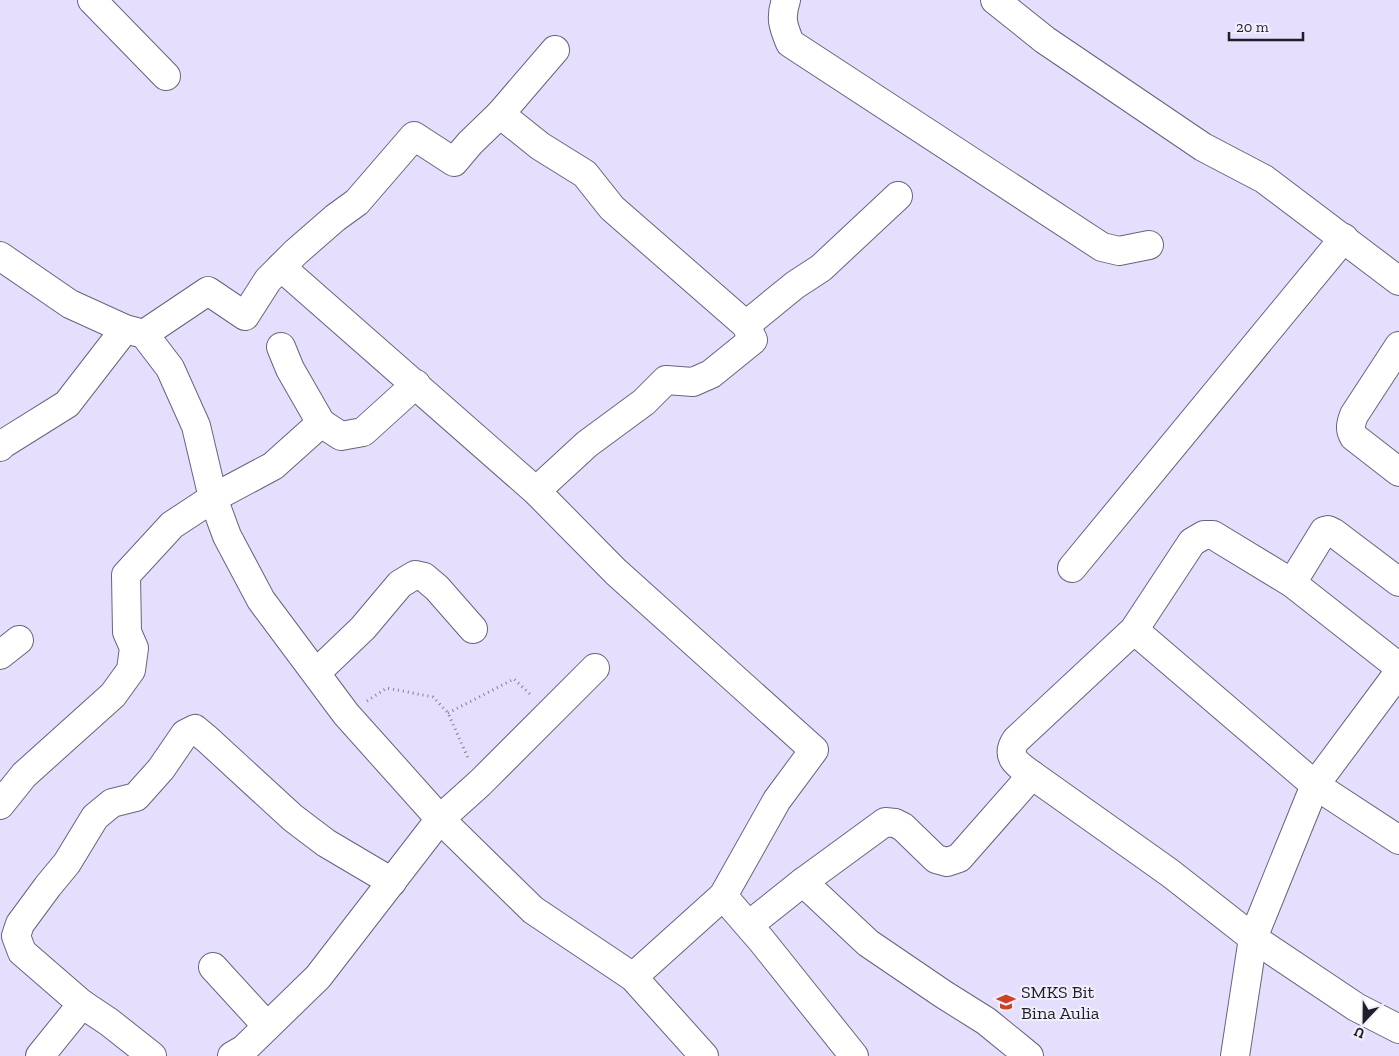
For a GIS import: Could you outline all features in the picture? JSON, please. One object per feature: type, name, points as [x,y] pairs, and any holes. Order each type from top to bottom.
[{"type":"street","points":[[92,0],[166,76]]},
{"type":"street","points":[[786,0],[782,12],[783,26],[790,43],[1102,247],[1119,251],[1149,245]]},
{"type":"street","points":[[995,0],[1044,40],[1203,148],[1264,179],[1399,281]]},
{"type":"street","points":[[0,447],[67,404],[134,332],[208,292],[245,316],[268,280],[296,252],[335,218],[358,202],[414,136],[454,162],[470,143],[500,114],[556,50]]},
{"type":"street","points":[[500,114],[540,146],[584,174],[612,208],[746,325],[754,340],[711,374],[693,382],[666,380],[644,402],[587,444],[536,491]]},
{"type":"street","points":[[746,325],[795,285],[821,268],[898,196]]},
{"type":"street","points":[[1072,568],[1344,238]]},
{"type":"street","points":[[0,256],[70,304],[134,332],[170,368],[196,426],[213,498],[227,536],[261,600],[346,714],[440,819],[533,910],[633,977],[704,1056]]},
{"type":"street","points":[[282,267],[536,491],[616,572],[814,750],[777,800],[723,896],[633,977]]},
{"type":"street","points":[[1399,346],[1354,415],[1351,424],[1351,432],[1354,437],[1399,472]]},
{"type":"street","points":[[281,347],[290,369],[321,423],[341,436],[363,432],[416,384]]},
{"type":"street","points":[[0,805],[24,775],[113,695],[131,670],[134,648],[127,632],[126,575],[172,525],[213,498],[273,466],[321,423]]},
{"type":"street","points":[[1292,583],[1324,531],[1328,530],[1399,582]]},
{"type":"street","points":[[1399,667],[1292,583],[1213,535],[1204,534],[1192,542],[1134,630],[1016,740],[1012,746],[1011,753],[1013,759],[1032,775],[1170,873],[1253,938],[1356,1007],[1399,1029]]},
{"type":"street","points":[[316,673],[362,628],[400,584],[415,575],[424,577],[437,588],[474,629]]},
{"type":"street","points":[[1134,630],[1315,785],[1399,840]]},
{"type":"street","points":[[232,1056],[244,1049],[318,978],[440,819],[480,783],[595,668]]},
{"type":"street","points":[[1235,1056],[1253,938],[1315,785],[1399,672]]},
{"type":"street","points":[[152,1056],[109,1022],[82,1004],[22,952],[16,936],[20,924],[67,863],[95,817],[112,803],[136,797],[161,769],[185,734],[195,729],[293,818],[326,843],[392,882]]},
{"type":"street","points":[[749,925],[803,882],[885,822],[895,823],[903,827],[936,859],[947,862],[959,858],[1032,775]]},
{"type":"street","points":[[803,882],[868,943],[986,1021],[1029,1056]]},
{"type":"street","points":[[723,896],[749,925],[854,1056]]},
{"type":"street","points":[[213,967],[267,1026]]},
{"type":"street","points":[[40,1056],[82,1004]]},
{"type":"path","points":[[448,713],[514,679],[550,713]]},
{"type":"path","points":[[346,714],[387,688],[432,697],[448,713],[480,783]]},
{"type":"place","name":"SMKS Bit Bina Aulia","points":[[1006,1002]]}]
